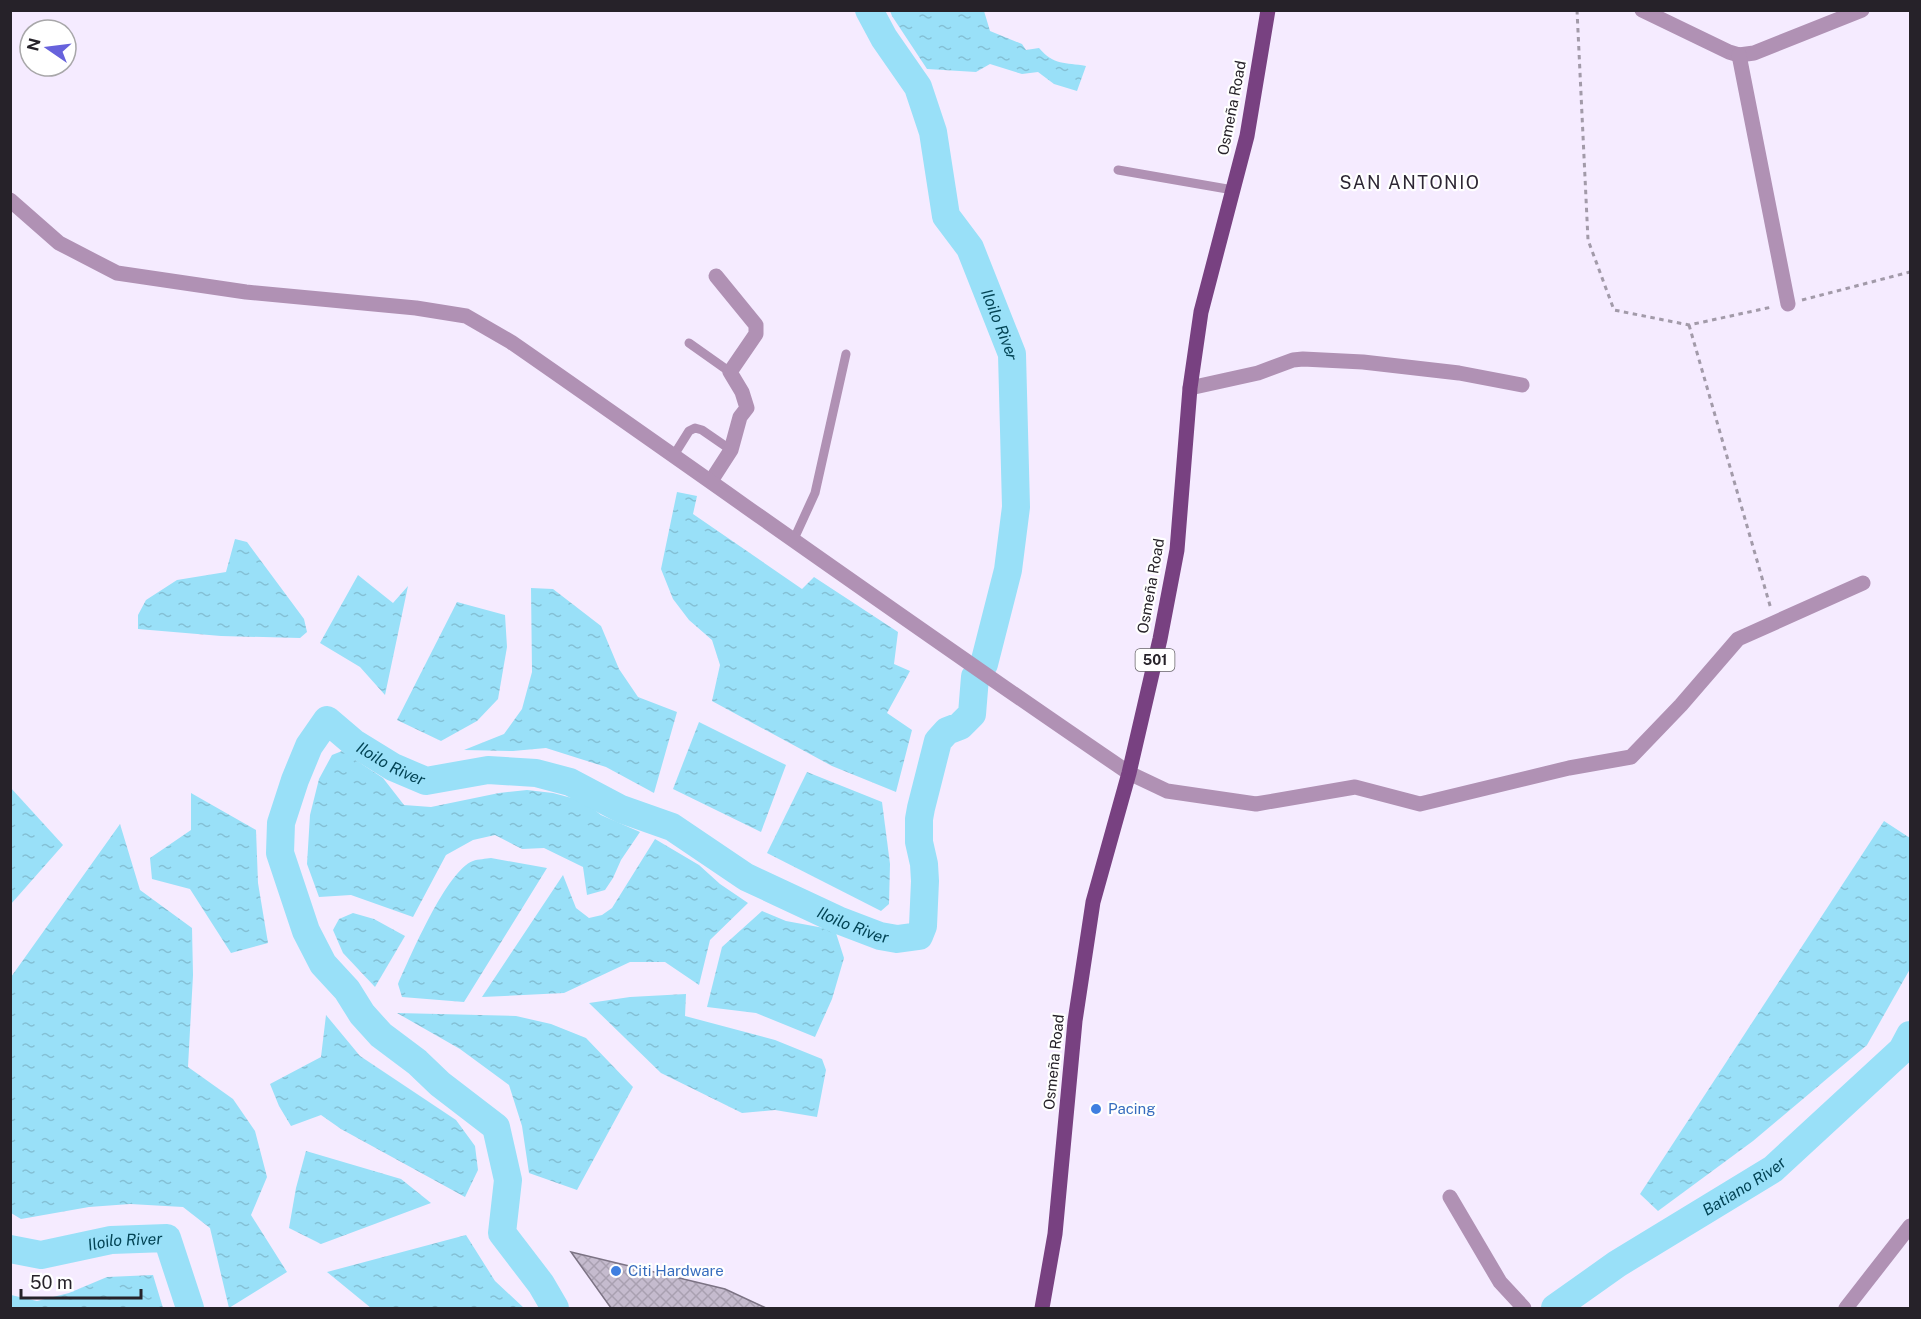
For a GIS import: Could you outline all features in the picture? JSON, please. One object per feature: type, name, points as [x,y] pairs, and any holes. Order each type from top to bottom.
[{"type":"main road","name":"Osmeña Road","points":[[1042,1308],[1055,1234],[1075,1021],[1092,902],[1129,773],[1160,639],[1177,550],[1190,388],[1201,312],[1247,136],[1268,10]]},
{"type":"street","points":[[1642,10],[1739,55],[1754,53],[1862,10]]},
{"type":"street","points":[[1739,55],[1788,304]]},
{"type":"street","points":[[10,200],[59,243],[117,273],[246,292],[416,308],[466,316],[511,342],[1129,773],[1167,790],[1256,804],[1355,786],[1420,804],[1569,768],[1631,757],[1681,705],[1738,639],[1863,583]]},
{"type":"street","points":[[711,481],[731,450],[740,417],[747,408],[742,392],[730,372],[756,334],[756,325],[716,276]]},
{"type":"street","points":[[1190,388],[1258,373],[1293,360],[1303,359],[1363,362],[1459,373],[1522,385]]},
{"type":"street","points":[[1450,1197],[1500,1282],[1523,1307]]},
{"type":"street","points":[[1846,1308],[1911,1226]]},
{"type":"lane","points":[[1118,170],[1233,190]]},
{"type":"lane","points":[[689,343],[730,372]]},
{"type":"lane","points":[[794,539],[815,493],[846,354]]},
{"type":"lane","points":[[674,455],[690,431],[695,428],[702,430],[731,450]]},
{"type":"path","points":[[1577,10],[1588,240],[1614,310],[1689,325],[1788,304],[1911,272]]},
{"type":"path","points":[[1689,325],[1775,622]]},
{"type":"water","points":[[890,11],[984,11],[990,31],[1022,44],[1026,50],[1039,48],[1055,61],[1086,66],[1077,91],[1054,84],[1038,72],[1022,74],[990,64],[976,72],[927,69]]},
{"type":"water","points":[[677,492],[697,496],[693,514],[802,589],[814,577],[898,632],[894,664],[910,671],[887,713],[912,730],[896,792],[832,766],[712,701],[720,665],[712,640],[689,620],[673,599],[661,569]]},
{"type":"water","points":[[235,539],[247,542],[304,619],[307,632],[300,638],[221,636],[138,629],[138,615],[146,600],[177,580],[226,572]]},
{"type":"water","points":[[358,575],[393,603],[408,586],[385,695],[360,667],[320,643]]},
{"type":"water","points":[[531,588],[553,589],[601,626],[619,669],[638,697],[677,712],[654,793],[606,767],[546,748],[513,751],[464,750],[504,734],[522,709],[532,672]]},
{"type":"water","points":[[457,602],[505,615],[507,647],[498,699],[477,721],[441,741],[397,720]]},
{"type":"water","points":[[699,722],[786,765],[761,832],[673,789]]},
{"type":"water","points":[[342,751],[383,778],[404,805],[431,807],[499,793],[527,790],[553,793],[583,801],[601,815],[640,832],[621,860],[605,890],[587,895],[583,867],[544,848],[522,849],[495,835],[473,840],[446,855],[413,917],[351,895],[319,897],[307,864],[310,815],[319,779],[332,755]]},
{"type":"water","points":[[807,772],[882,802],[890,864],[889,904],[881,911],[767,853]]},
{"type":"water","points":[[10,787],[63,845],[11,904],[10,904]]},
{"type":"water","points":[[191,793],[256,830],[258,883],[268,943],[231,953],[190,889],[152,879],[150,858],[191,830]]},
{"type":"water","points":[[1884,821],[1910,838],[1910,969],[1867,1045],[1753,1141],[1658,1211],[1640,1194]]},
{"type":"water","points":[[120,824],[140,890],[192,928],[193,975],[188,1067],[233,1099],[255,1131],[267,1177],[251,1215],[287,1272],[229,1308],[210,1228],[183,1207],[130,1204],[89,1207],[21,1219],[11,1213],[11,977]]},
{"type":"water","points":[[655,839],[699,865],[720,884],[748,903],[710,940],[699,985],[665,962],[630,962],[564,993],[482,997],[563,875],[576,908],[589,918],[602,915],[612,908]]},
{"type":"water","points":[[491,858],[547,868],[464,1002],[402,997],[398,984],[441,897],[463,868],[473,861]]},
{"type":"water","points":[[762,911],[786,921],[835,930],[844,958],[832,999],[815,1037],[756,1013],[707,1007],[722,947]]},
{"type":"water","points":[[353,913],[374,919],[405,936],[375,987],[343,953],[333,930],[339,919]]},
{"type":"water","points":[[686,994],[685,1016],[775,1040],[822,1059],[826,1070],[817,1117],[775,1110],[742,1113],[661,1073],[589,1003],[630,997]]},
{"type":"water","points":[[397,1013],[516,1016],[551,1024],[586,1038],[633,1087],[577,1190],[529,1173],[522,1126],[509,1085],[460,1049]]},
{"type":"water","points":[[326,1015],[360,1056],[456,1120],[475,1146],[478,1170],[465,1197],[341,1129],[321,1115],[291,1126],[270,1084],[321,1057]]},
{"type":"water","points":[[306,1151],[401,1179],[431,1203],[321,1244],[289,1228]]},
{"type":"water","points":[[466,1235],[495,1281],[524,1308],[371,1308],[327,1272]]},
{"type":"water","points":[[153,1275],[163,1308],[11,1308],[11,1295],[37,1301],[69,1293],[107,1277]]},
{"type":"building","name":"Citi Hardware","points":[[571,1252],[725,1289],[766,1308],[611,1308]]},
{"type":"waterway","name":"Iloilo River","points":[[869,10],[884,38],[918,87],[933,132],[946,216],[970,248],[1012,354],[1016,507],[1008,570],[984,664]]},
{"type":"waterway","name":"Iloilo River","points":[[555,1308],[541,1284],[502,1233],[508,1180],[496,1127],[381,1035],[362,1014],[347,990],[323,964],[306,931],[280,853],[281,823],[309,746],[327,720],[354,743],[393,767],[426,781],[488,770],[536,773],[570,782],[621,809],[672,827],[746,877],[838,920],[880,936],[897,939],[919,936],[923,926],[925,881],[919,842],[921,808],[938,741],[947,731],[960,726],[972,714],[975,677]]},
{"type":"waterway","name":"Batiano River","points":[[1555,1308],[1617,1264],[1773,1169],[1902,1050],[1910,1035]]},
{"type":"waterway","name":"Iloilo River","points":[[10,1249],[41,1255],[111,1240],[167,1238],[190,1308]]},
{"type":"place","name":"Pacing","points":[[1096,1109]]},
{"type":"place","name":"Citi Hardware","points":[[616,1271]]},
{"type":"district","name":"SAN ANTONIO","points":[[1410,183]]}]
